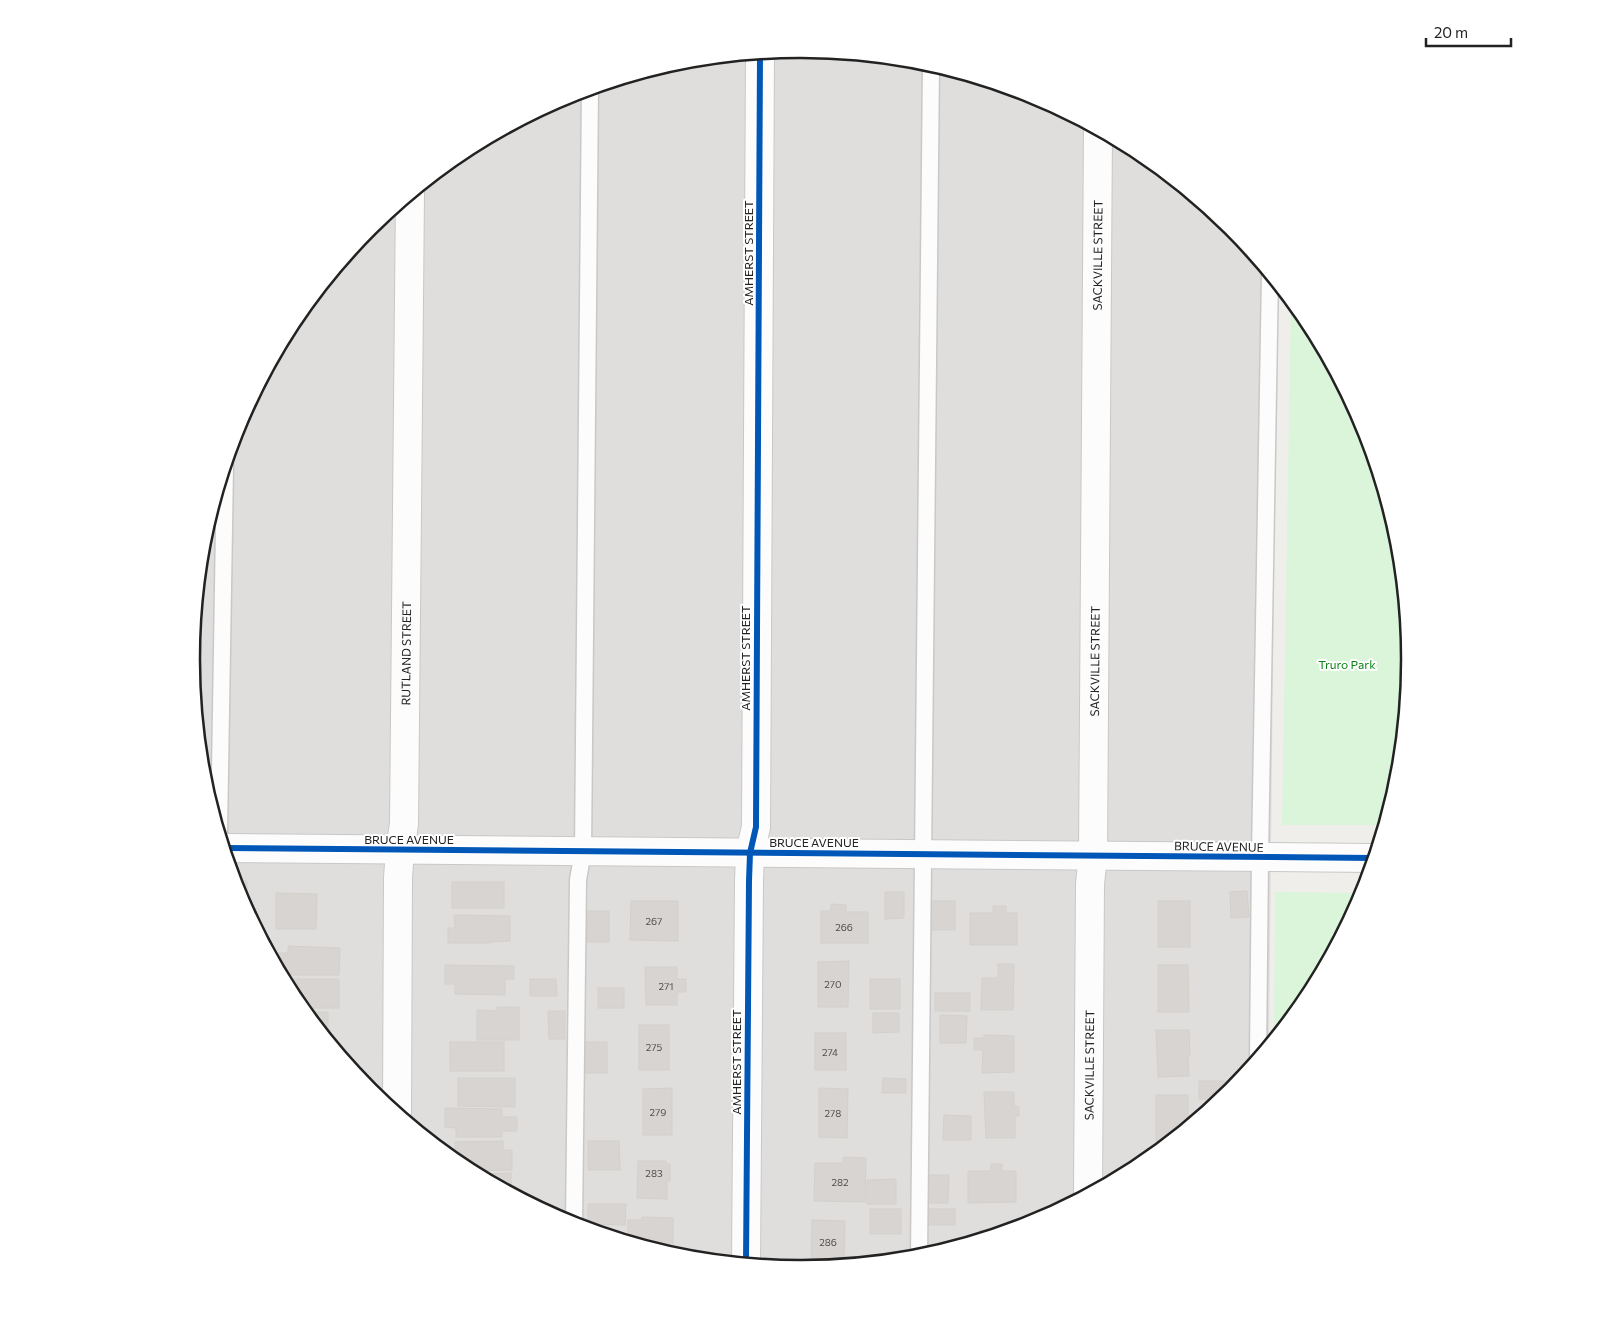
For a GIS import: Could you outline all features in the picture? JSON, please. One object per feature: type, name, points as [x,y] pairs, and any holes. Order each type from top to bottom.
[{"type":"street","name":"AMHERST STREET","points":[[746,1256],[750,852],[756,827],[760,59]]},
{"type":"street","name":"SACKVILLE STREET","points":[[1088,1186],[1090,884],[1093,855],[1098,136]]},
{"type":"street","name":"RUTLAND STREET","points":[[397,1103],[400,850],[404,824],[410,202]]},
{"type":"street","name":"BRUCE AVENUE","points":[[230,848],[1368,858]]},
{"type":"lane","points":[[919,1248],[931,72]]},
{"type":"lane","points":[[574,1215],[578,880],[583,852],[590,96]]},
{"type":"lane","points":[[1258,1047],[1270,284]]},
{"type":"lane","points":[[219,811],[225,487]]},
{"type":"shaded area","points":[[761,59],[840,59],[879,63],[918,69],[994,89],[1066,119],[1101,138],[1166,182],[1197,207],[1252,262],[1277,293],[1269,1034],[1225,1083],[1197,1110],[1166,1135],[1101,1179],[1066,1198],[994,1228],[956,1239],[918,1248],[840,1258],[800,1260],[722,1254],[683,1248],[607,1228],[535,1198],[500,1179],[435,1135],[404,1110],[349,1055],[324,1024],[280,959],[261,924],[231,852],[220,814],[211,776],[201,698],[199,658],[205,580],[211,541],[231,465],[261,393],[280,358],[324,293],[349,262],[404,207],[435,182],[500,138],[535,119],[607,89],[645,78],[683,69]]},
{"type":"green space","name":"Truro Park","points":[[1291,312],[1321,358],[1340,393],[1370,465],[1390,541],[1400,619],[1401,658],[1400,698],[1396,737],[1390,776],[1378,825],[1282,825]]},
{"type":"green space","points":[[1275,892],[1354,893],[1321,959],[1274,1028]]},
{"type":"building","points":[[242,881],[247,881],[247,892]]},
{"type":"building","points":[[452,882],[504,882],[504,908],[452,908]]},
{"type":"building","points":[[1247,891],[1249,917],[1231,918],[1230,892]]},
{"type":"building","points":[[885,892],[904,892],[904,918],[885,919]]},
{"type":"building","points":[[276,893],[317,894],[316,929],[276,929]]},
{"type":"building","points":[[631,901],[678,901],[678,941],[630,940]]},
{"type":"building","points":[[928,901],[955,901],[955,930],[928,930]]},
{"type":"building","points":[[1158,901],[1190,901],[1190,947],[1158,947]]},
{"type":"building","points":[[831,904],[846,905],[846,912],[868,912],[868,943],[821,943],[821,911],[831,911]]},
{"type":"building","points":[[993,906],[1006,906],[1006,913],[1017,913],[1017,945],[970,945],[970,913],[993,913]]},
{"type":"building","points":[[588,911],[609,911],[609,942],[587,942]]},
{"type":"building","points":[[454,915],[510,916],[510,941],[448,943],[448,928],[455,928]]},
{"type":"building","points":[[288,946],[340,948],[339,975],[290,975],[277,953],[288,953]]},
{"type":"building","points":[[849,961],[848,1007],[818,1007],[818,962]]},
{"type":"building","points":[[998,964],[1014,964],[1013,1010],[981,1010],[982,978],[998,978]]},
{"type":"building","points":[[445,965],[514,966],[514,979],[505,979],[505,995],[455,994],[455,984],[445,984]]},
{"type":"building","points":[[1158,965],[1188,965],[1189,1012],[1158,1012]]},
{"type":"building","points":[[645,967],[677,967],[677,979],[686,979],[686,992],[677,992],[677,1005],[646,1005]]},
{"type":"building","points":[[293,979],[339,979],[339,1008],[312,1008]]},
{"type":"building","points":[[530,979],[556,979],[557,996],[530,996]]},
{"type":"building","points":[[870,979],[900,979],[900,1009],[870,1009]]},
{"type":"building","points":[[598,988],[624,988],[624,1008],[598,1008]]},
{"type":"building","points":[[935,993],[970,993],[970,1011],[935,1011]]},
{"type":"building","points":[[497,1007],[519,1007],[519,1040],[477,1040],[477,1010],[497,1011]]},
{"type":"building","points":[[548,1011],[565,1011],[565,1039],[549,1039]]},
{"type":"building","points":[[315,1012],[328,1012],[328,1029]]},
{"type":"building","points":[[873,1013],[899,1013],[899,1032],[873,1033]]},
{"type":"building","points":[[940,1015],[967,1016],[966,1043],[940,1043]]},
{"type":"building","points":[[639,1025],[669,1025],[669,1070],[639,1070]]},
{"type":"building","points":[[1156,1030],[1189,1030],[1189,1076],[1158,1077]]},
{"type":"building","points":[[815,1033],[846,1033],[846,1070],[815,1070]]},
{"type":"building","points":[[984,1035],[1014,1036],[1014,1072],[982,1073],[983,1050],[974,1050],[974,1038],[984,1038]]},
{"type":"building","points":[[450,1042],[504,1042],[504,1071],[450,1071]]},
{"type":"building","points":[[585,1042],[607,1042],[607,1073],[585,1073]]},
{"type":"building","points":[[458,1078],[515,1078],[515,1107],[458,1106]]},
{"type":"building","points":[[883,1078],[906,1079],[906,1093],[882,1093]]},
{"type":"building","points":[[1199,1081],[1227,1081],[1208,1099],[1199,1099]]},
{"type":"building","points":[[672,1088],[672,1135],[643,1135],[643,1089]]},
{"type":"building","points":[[819,1088],[848,1089],[847,1138],[819,1137]]},
{"type":"building","points":[[984,1092],[1014,1092],[1014,1106],[1019,1107],[1019,1116],[1015,1116],[1015,1138],[986,1138]]},
{"type":"building","points":[[1156,1095],[1188,1095],[1188,1117],[1156,1141]]},
{"type":"building","points":[[445,1108],[502,1109],[502,1117],[517,1117],[517,1131],[502,1131],[502,1137],[456,1137],[456,1128],[445,1127]]},
{"type":"building","points":[[944,1115],[971,1116],[971,1140],[943,1140]]},
{"type":"building","points":[[503,1141],[503,1150],[512,1150],[512,1170],[487,1171],[455,1149],[455,1142]]},
{"type":"building","points":[[588,1141],[619,1141],[620,1170],[588,1170]]},
{"type":"building","points":[[843,1157],[866,1158],[865,1202],[814,1201],[815,1163],[843,1163]]},
{"type":"building","points":[[638,1161],[666,1161],[666,1164],[670,1164],[670,1181],[667,1181],[667,1199],[637,1198]]},
{"type":"building","points":[[991,1164],[1002,1164],[1002,1171],[1016,1171],[1016,1202],[968,1203],[968,1171],[991,1171]]},
{"type":"building","points":[[511,1173],[511,1185],[500,1179],[491,1174]]},
{"type":"building","points":[[929,1175],[949,1175],[948,1203],[928,1203]]},
{"type":"building","points":[[896,1179],[896,1204],[867,1204],[867,1180]]},
{"type":"building","points":[[588,1204],[626,1204],[625,1225],[597,1224],[588,1221]]},
{"type":"building","points":[[870,1209],[901,1209],[901,1234],[870,1234]]},
{"type":"building","points":[[929,1209],[955,1209],[955,1225],[928,1225]]},
{"type":"building","points":[[642,1217],[673,1218],[673,1246],[628,1234],[628,1220],[642,1220]]},
{"type":"building","points":[[812,1220],[845,1221],[844,1258],[811,1259]]},
{"type":"cycle path","points":[[746,1256],[749,881],[750,853],[756,827],[760,59]]},
{"type":"cycle path","points":[[230,848],[1368,858]]}]
